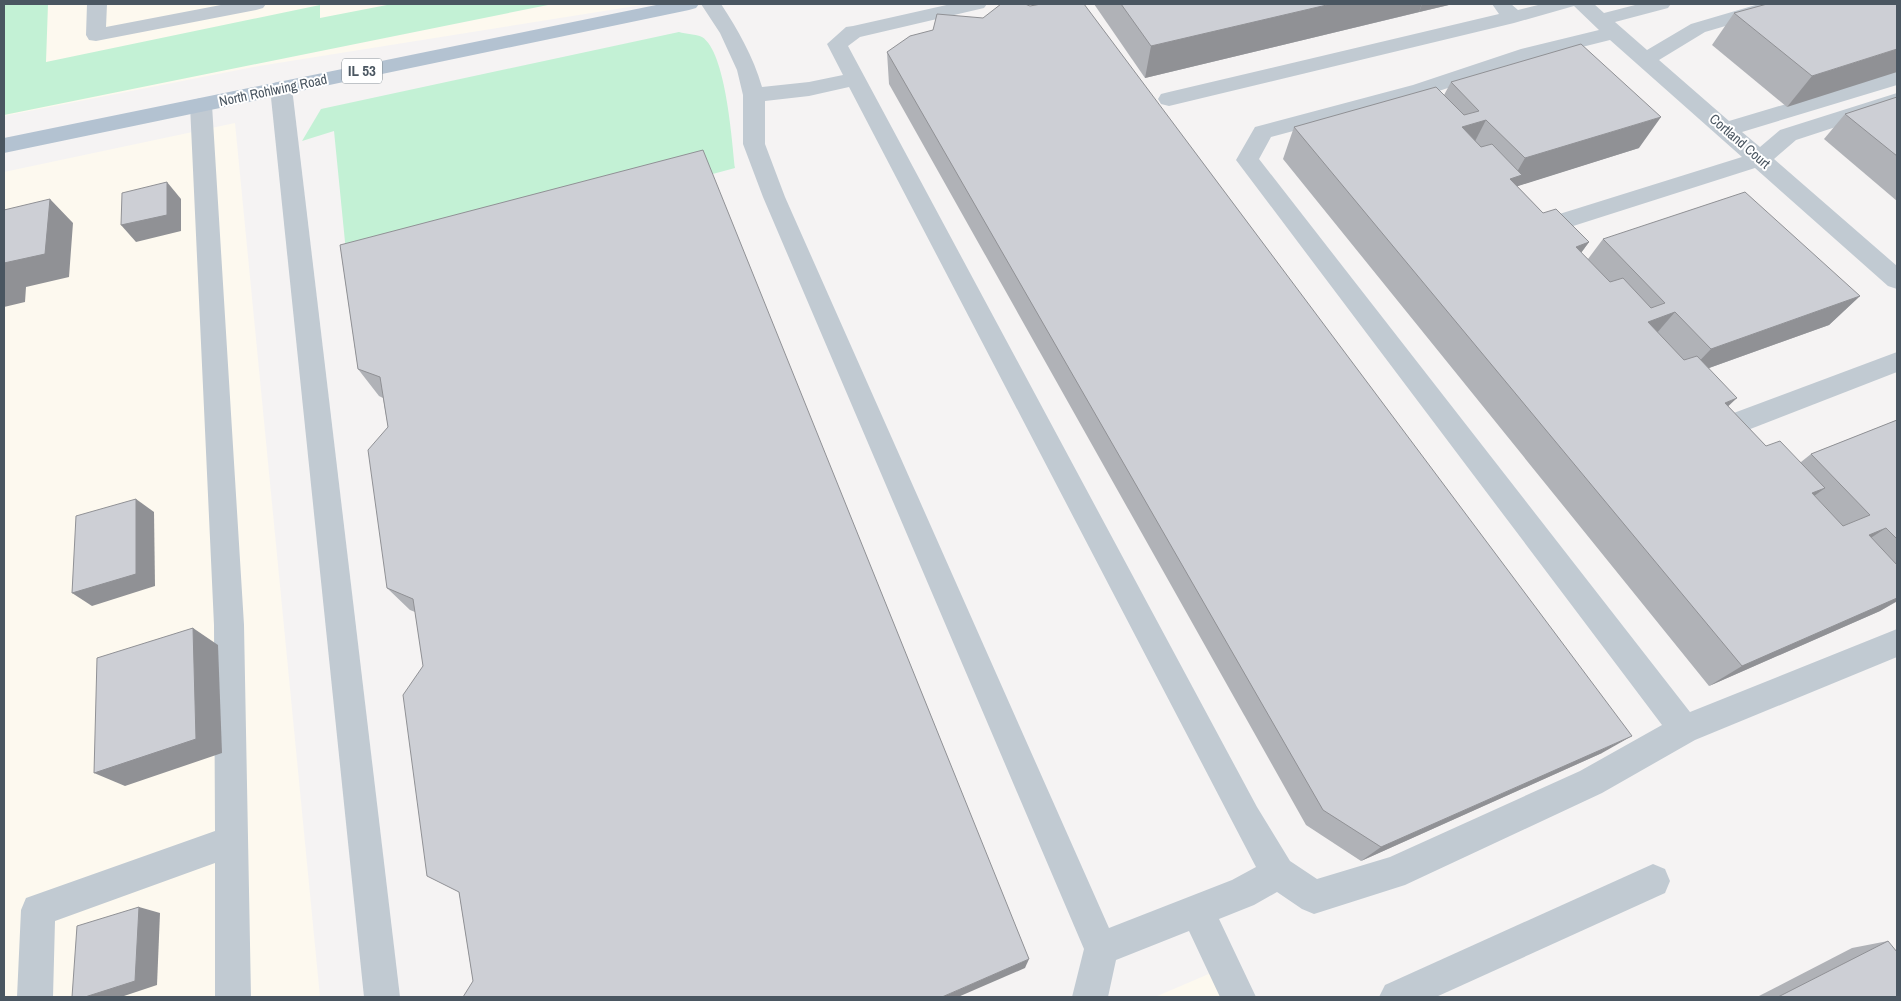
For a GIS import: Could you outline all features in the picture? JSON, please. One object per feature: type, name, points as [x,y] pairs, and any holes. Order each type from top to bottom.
[{"type":"main road","name":"North Rohlwing Road","points":[[4,146],[689,4]]},
{"type":"street","points":[[97,4],[96,35],[256,4]]},
{"type":"street","points":[[711,4],[730,33],[747,70],[754,95],[754,144],[774,197],[1101,948],[1090,997]]},
{"type":"street","points":[[977,4],[853,32],[837,44],[1246,818],[1278,873],[1314,897],[1393,873],[1591,782],[1684,729],[1897,643]]},
{"type":"street","points":[[1169,99],[1507,10],[1565,4]]},
{"type":"street","name":"Cortland Court","points":[[1582,4],[1896,278]]},
{"type":"street","points":[[1661,4],[1609,26],[1420,90],[1263,132],[1247,160],[1684,729]]},
{"type":"street","points":[[1646,59],[1698,28],[1780,4]]},
{"type":"street","points":[[1727,129],[1897,78]]},
{"type":"street","points":[[754,95],[809,89],[856,79]]},
{"type":"street","points":[[281,88],[382,997]]},
{"type":"street","points":[[1545,227],[1760,159],[1788,135],[1897,100]]},
{"type":"street","points":[[200,105],[229,625],[233,997]]},
{"type":"street","points":[[1740,422],[1897,362]]},
{"type":"street","points":[[35,997],[38,910],[232,841]]},
{"type":"street","points":[[1101,948],[1242,893],[1278,873]]},
{"type":"street","points":[[1397,997],[1653,881]]},
{"type":"street","points":[[1197,910],[1238,997]]},
{"type":"shaded area","points":[[4,4],[648,4],[259,66],[4,116]]},
{"type":"shaded area","points":[[235,123],[320,997],[4,997],[4,172]]},
{"type":"shaded area","points":[[1232,964],[1248,997],[1155,997]]},
{"type":"green space","points":[[4,4],[48,4],[46,62],[320,5],[320,18],[392,4],[553,4],[4,115]]},
{"type":"green space","points":[[679,32],[702,37],[710,46],[717,60],[730,119],[735,168],[348,272],[334,131],[302,141],[321,109]]},
{"type":"building","points":[[1001,4],[1025,4],[1030,6],[1041,4],[1084,4],[1632,736],[1381,847],[1323,810],[887,52],[910,36],[933,30],[937,14],[983,18]]},
{"type":"building","points":[[1121,4],[1331,4],[1151,46]]},
{"type":"building","points":[[1767,4],[1897,4],[1897,49],[1812,76],[1734,13]]},
{"type":"building","points":[[1581,44],[1661,117],[1525,158],[1486,120],[1462,127],[1481,147],[1492,144],[1522,175],[1510,179],[1543,213],[1556,209],[1589,242],[1576,247],[1610,282],[1623,278],[1651,308],[1665,303],[1603,239],[1745,192],[1860,296],[1711,349],[1675,312],[1648,322],[1684,360],[1697,356],[1737,398],[1725,403],[1766,446],[1780,441],[1825,488],[1812,493],[1843,526],[1870,515],[1811,454],[1897,420],[1897,539],[1886,528],[1869,535],[1897,565],[1897,598],[1742,666],[1294,127],[1436,87],[1464,115],[1479,111],[1451,82]]},
{"type":"building","points":[[1897,97],[1897,156],[1845,114]]},
{"type":"building","points":[[703,150],[1029,959],[942,997],[463,997],[473,981],[459,892],[427,876],[403,695],[423,666],[413,599],[387,588],[368,450],[388,427],[380,377],[358,369],[340,245]]},
{"type":"building","points":[[167,182],[167,215],[121,225],[122,193]]},
{"type":"building","points":[[50,199],[45,254],[4,263],[4,210]]},
{"type":"building","points":[[136,499],[136,574],[72,593],[76,516]]},
{"type":"building","points":[[193,628],[196,739],[94,773],[97,658]]},
{"type":"building","points":[[139,907],[135,981],[85,997],[72,997],[77,926]]},
{"type":"building","points":[[1888,941],[1897,952],[1897,997],[1778,997]]}]
